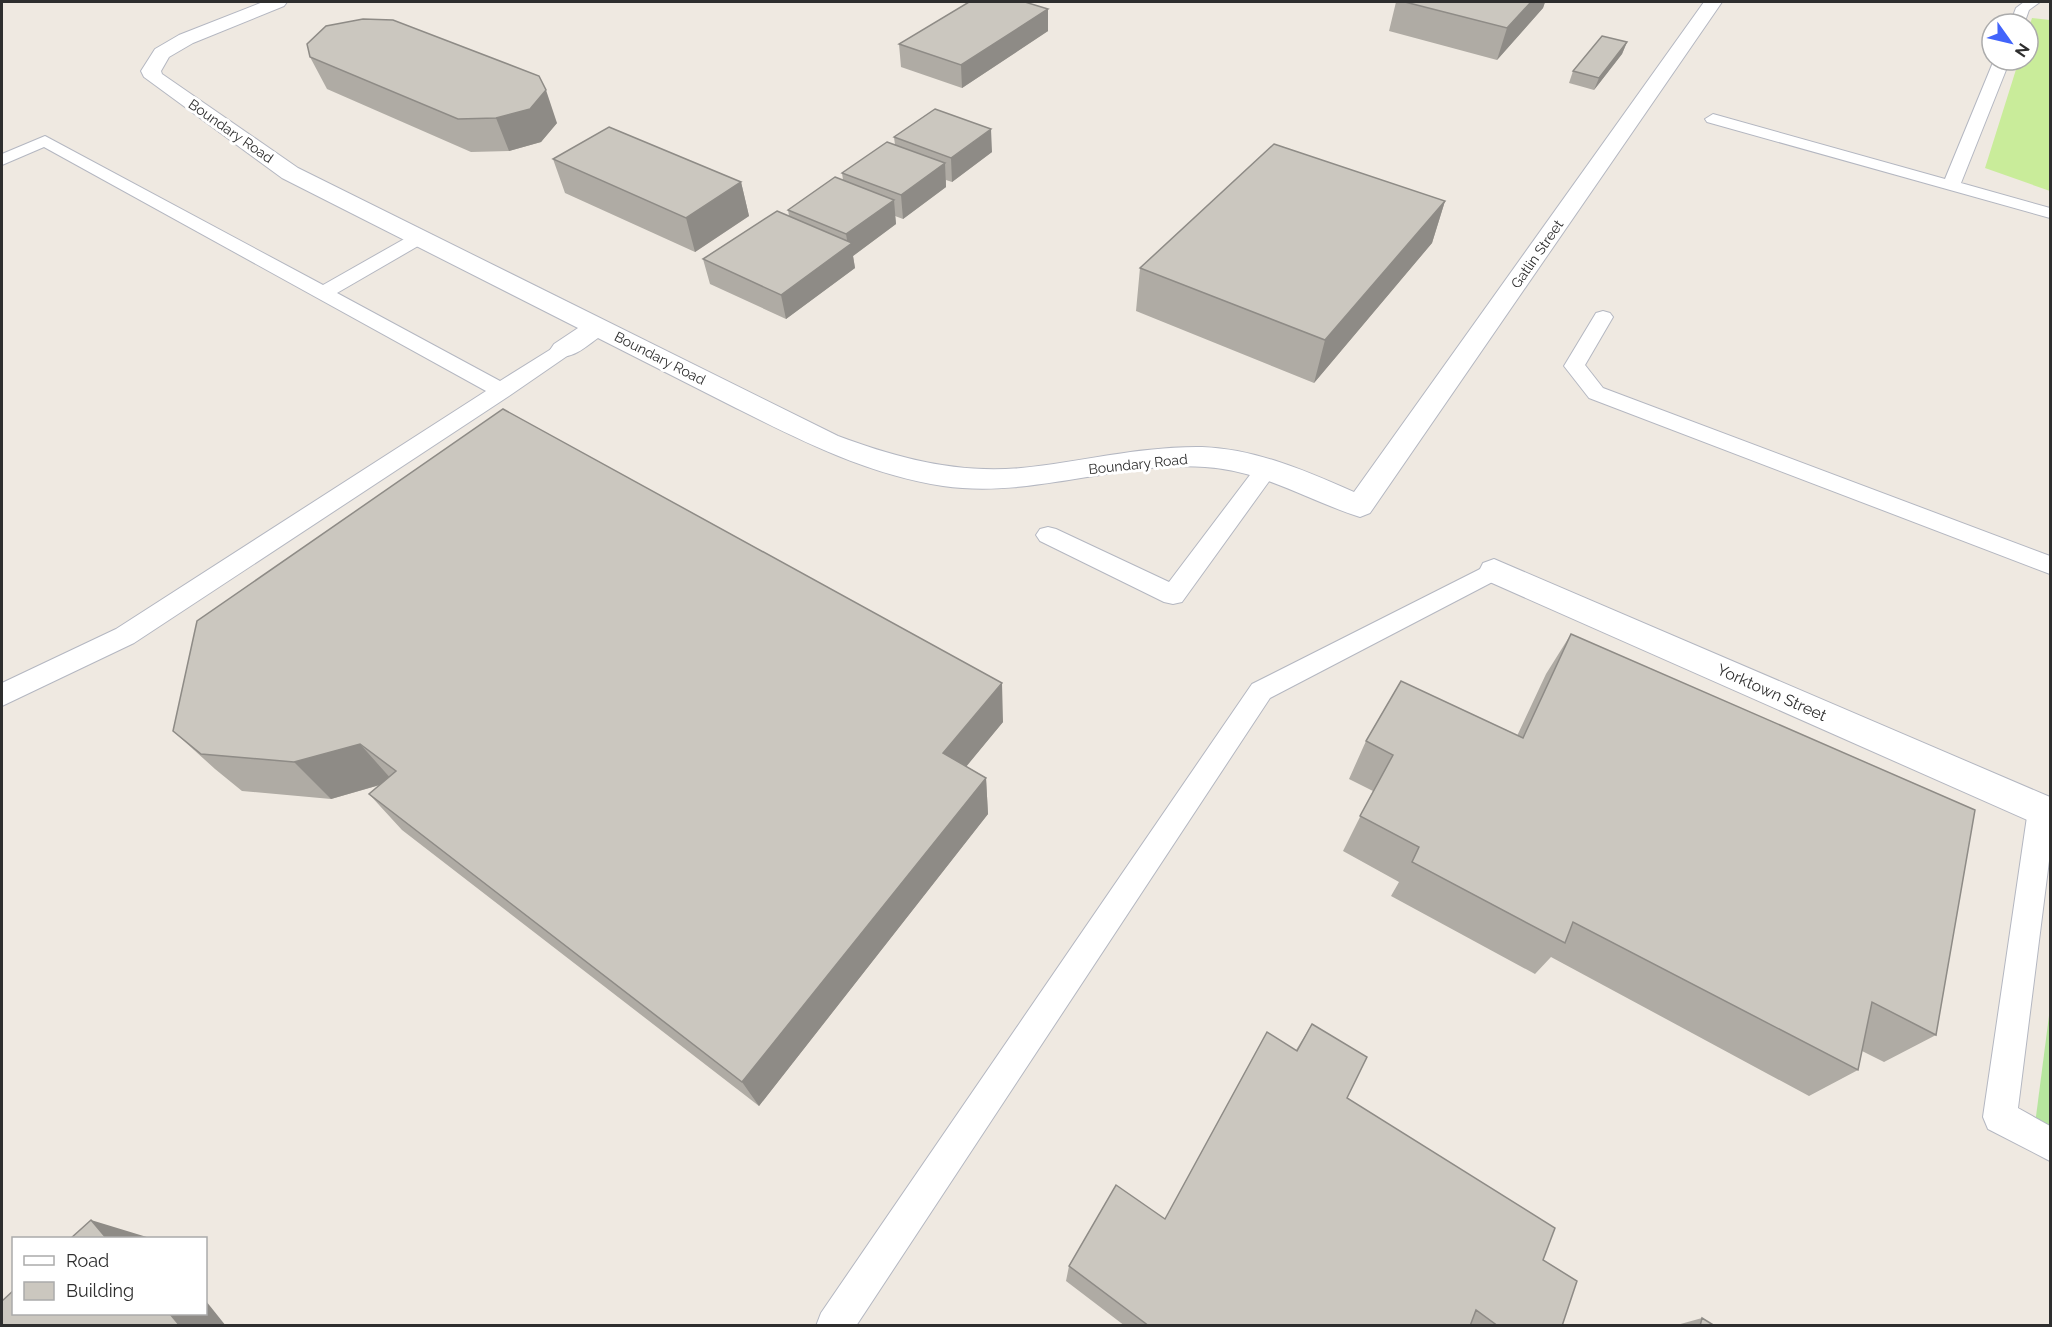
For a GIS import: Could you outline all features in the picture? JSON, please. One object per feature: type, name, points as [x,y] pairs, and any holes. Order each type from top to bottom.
[{"type":"street","name":"Boundary Road","points":[[278,2],[186,39],[162,53],[151,71],[154,77],[290,173],[828,443],[875,462],[921,473],[964,479],[1017,478],[1169,459],[1226,459],[1267,468],[1360,506]]},
{"type":"street","name":"Gatlin Street","points":[[1360,506],[1713,2]]},
{"type":"street","points":[[563,350],[597,327]]},
{"type":"street","name":"Yorktown Street","points":[[1494,571],[2046,812]]},
{"type":"lane","points":[[2021,12],[2023,8],[2033,2]]},
{"type":"lane","points":[[1952,186],[1997,72]]},
{"type":"lane","points":[[1713,120],[2050,213]]},
{"type":"lane","points":[[2,160],[45,141],[502,391]]},
{"type":"lane","points":[[322,293],[419,238]]},
{"type":"lane","points":[[1603,317],[1574,366],[1596,393],[2050,565]]},
{"type":"lane","points":[[2,695],[125,636],[563,350]]},
{"type":"lane","points":[[1048,535],[1173,595],[1267,468]]},
{"type":"lane","points":[[834,1326],[1261,691],[1494,571]]},
{"type":"lane","points":[[2046,812],[2000,1118],[2050,1144]]},
{"type":"green space","points":[[2040,19],[2050,20],[2050,191],[1985,168],[2015,72],[2040,72]]},
{"type":"green space","points":[[2050,1008],[2050,1141],[2034,1132]]},
{"type":"building","points":[[969,2],[1025,2],[1048,9],[961,65],[899,44]]},
{"type":"building","points":[[1405,2],[1531,2],[1507,28]]},
{"type":"building","points":[[363,19],[393,20],[539,76],[546,90],[530,109],[496,118],[458,119],[310,57],[307,44],[326,26]]},
{"type":"building","points":[[1602,36],[1627,42],[1599,78],[1573,71]]},
{"type":"building","points":[[935,109],[991,129],[951,158],[894,137]]},
{"type":"building","points":[[609,127],[741,182],[686,218],[553,159]]},
{"type":"building","points":[[887,142],[945,163],[901,195],[842,173]]},
{"type":"building","points":[[1274,144],[1445,201],[1325,340],[1140,268]]},
{"type":"building","points":[[835,177],[894,200],[846,234],[788,210]]},
{"type":"building","points":[[777,211],[852,243],[781,295],[703,259]]},
{"type":"building","points":[[503,409],[1002,683],[943,753],[986,778],[742,1082],[369,794],[396,771],[360,744],[294,762],[201,754],[173,731],[197,621]]},
{"type":"building","points":[[1571,634],[1975,810],[1936,1035],[1872,1002],[1858,1070],[1573,922],[1565,943],[1412,862],[1419,847],[1360,816],[1393,755],[1366,741],[1401,681],[1523,738]]},
{"type":"building","points":[[1312,1024],[1367,1057],[1347,1098],[1555,1228],[1543,1260],[1577,1281],[1562,1326],[1498,1326],[1476,1310],[1470,1326],[1149,1326],[1069,1266],[1116,1185],[1165,1219],[1267,1032],[1297,1051]]},
{"type":"building","points":[[91,1220],[105,1237],[72,1237]]},
{"type":"building","points":[[12,1292],[12,1315],[171,1315],[180,1326],[2,1326],[2,1301]]},
{"type":"building","points":[[1702,1318],[1715,1326],[1700,1326]]}]
